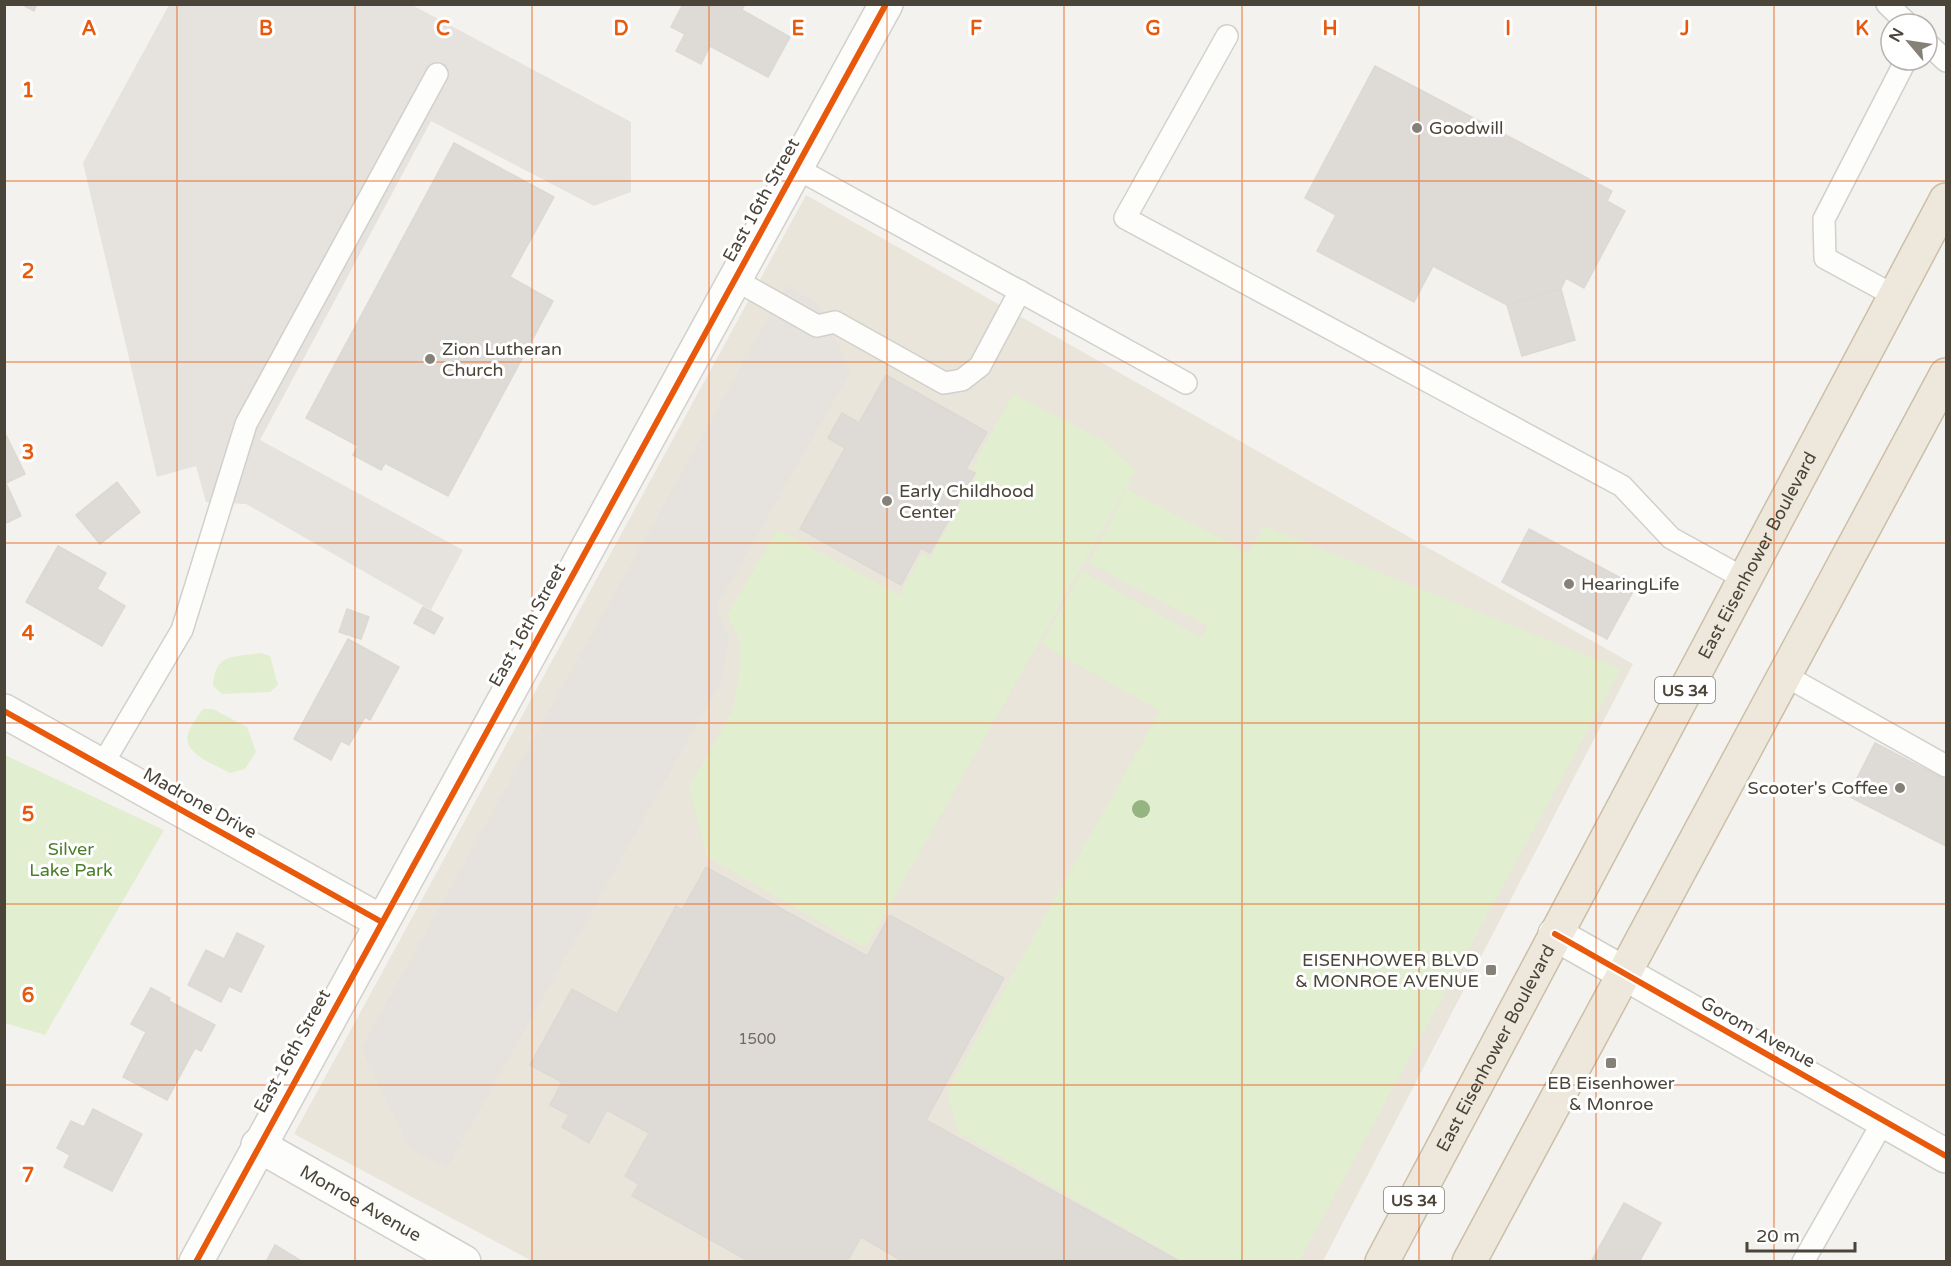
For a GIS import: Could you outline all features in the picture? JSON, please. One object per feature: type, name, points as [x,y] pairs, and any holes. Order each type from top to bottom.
[{"type":"highway","name":"East Eisenhower Boulevard","points":[[1382,1262],[1947,200]]},
{"type":"highway","points":[[1469,1262],[1947,375]]},
{"type":"street","name":"East 16th Street","points":[[196,1262],[258,1145],[886,4]]},
{"type":"street","name":"Madrone Drive","points":[[4,711],[381,921]]},
{"type":"street","name":"Gorom Avenue","points":[[1555,934],[1947,1156]]},
{"type":"street","name":"Monroe Avenue","points":[[258,1145],[464,1262]]},
{"type":"lane","points":[[1227,36],[1125,218],[1622,486],[1671,538],[1745,579]]},
{"type":"lane","points":[[1895,296],[1825,258],[1824,219],[1899,72]]},
{"type":"lane","points":[[102,765],[182,630],[246,424],[436,74]]},
{"type":"lane","points":[[796,168],[1186,383]]},
{"type":"lane","points":[[734,279],[817,326],[836,322],[944,383],[962,380],[980,366],[1020,291]]},
{"type":"lane","points":[[1786,676],[1947,766]]},
{"type":"lane","points":[[1803,1262],[1884,1120]]},
{"type":"shaded area","points":[[169,5],[412,5],[631,122],[631,192],[594,206],[431,121],[260,440],[463,550],[431,610],[246,504],[206,502],[196,466],[157,477],[83,163]]},
{"type":"shaded area","points":[[806,195],[1633,664],[1323,1261],[532,1261],[294,1134]]},
{"type":"shaded area","points":[[786,285],[818,303],[851,371],[716,608],[729,637],[721,682],[447,1168],[409,1148],[361,1048]]},
{"type":"green space","points":[[1013,394],[1102,440],[1136,471],[867,945],[862,946],[707,857],[689,787],[732,712],[739,673],[740,641],[727,615],[778,530],[900,595],[922,554],[930,558],[978,473],[972,469]]},
{"type":"green space","points":[[1127,489],[1248,553],[1264,526],[1621,669],[1299,1261],[1182,1261],[958,1132],[947,1092],[1160,711],[1041,644],[1082,571],[1201,638],[1208,626],[1089,563]]},
{"type":"green space","points":[[261,653],[270,656],[278,685],[270,692],[222,694],[213,686],[217,667],[222,662],[234,657]]},
{"type":"green space","points":[[203,709],[213,709],[247,727],[256,752],[245,769],[230,773],[202,758],[190,747],[188,734]]},
{"type":"green space","name":"Silver Lake Park","points":[[5,755],[164,830],[45,1035],[5,1023]]},
{"type":"building","points":[[21,4],[37,4],[34,11]]},
{"type":"building","points":[[683,4],[745,4],[742,10],[790,37],[768,77],[710,46],[701,64],[676,51],[685,34],[671,27]]},
{"type":"building","name":"Goodwill","points":[[1375,66],[1612,191],[1607,201],[1625,211],[1584,288],[1566,278],[1561,289],[1507,305],[1433,266],[1414,302],[1317,251],[1336,215],[1305,198]]},
{"type":"building","name":"Zion Lutheran Church","points":[[454,143],[554,197],[510,277],[553,301],[448,496],[385,463],[381,470],[353,455],[358,446],[306,418]]},
{"type":"building","points":[[1561,289],[1575,340],[1522,356],[1507,305]]},
{"type":"building","name":"Early Childhood Center","points":[[886,375],[987,432],[966,469],[975,473],[930,553],[921,548],[901,585],[800,529],[845,448],[828,438],[842,413],[859,423]]},
{"type":"building","points":[[6,435],[25,474],[6,483],[21,516],[4,524]]},
{"type":"building","points":[[117,482],[140,512],[100,544],[76,515]]},
{"type":"building","name":"HearingLife","points":[[1529,529],[1636,586],[1607,639],[1502,582]]},
{"type":"building","points":[[58,546],[106,573],[97,589],[125,606],[102,646],[26,602]]},
{"type":"building","points":[[423,607],[443,618],[434,634],[414,623]]},
{"type":"building","points":[[347,609],[369,617],[361,639],[339,632]]},
{"type":"building","points":[[348,639],[399,667],[370,720],[365,717],[349,745],[341,741],[331,760],[294,739]]},
{"type":"building","name":"Scooter's Coffee","points":[[1875,743],[1946,780],[1946,846],[1848,796]]},
{"type":"building","points":[[706,867],[867,956],[890,915],[1004,978],[926,1120],[1181,1262],[904,1262],[861,1237],[847,1262],[750,1262],[632,1196],[639,1184],[625,1176],[649,1133],[607,1110],[589,1143],[562,1127],[569,1115],[550,1105],[562,1082],[530,1065],[572,989],[617,1014],[676,906],[682,910]]},
{"type":"building","points":[[237,933],[264,946],[241,992],[229,986],[221,1002],[188,985],[206,950],[224,959]]},
{"type":"building","points":[[151,988],[170,998],[169,1001],[215,1025],[201,1051],[195,1048],[167,1100],[123,1077],[146,1032],[131,1024]]},
{"type":"building","points":[[93,1109],[142,1134],[112,1191],[64,1167],[70,1155],[57,1148],[71,1121],[84,1127]]},
{"type":"building","points":[[1624,1203],[1661,1223],[1639,1262],[1591,1262]]},
{"type":"building","points":[[275,1245],[303,1262],[266,1262]]},
{"type":"cycle path","points":[[196,1262],[886,4]]},
{"type":"cycle path","points":[[4,711],[380,921]]},
{"type":"cycle path","points":[[1555,934],[1946,1156]]},
{"type":"place","name":"Goodwill","points":[[1417,128]]},
{"type":"place","name":"Zion Lutheran Church","points":[[430,359]]},
{"type":"place","name":"Early Childhood Center","points":[[887,501]]},
{"type":"place","name":"HearingLife","points":[[1569,584]]},
{"type":"place","name":"Scooter's Coffee","points":[[1900,788]]},
{"type":"place","name":"EISENHOWER BLVD & MONROE AVENUE","points":[[1491,970]]},
{"type":"place","name":"EB Eisenhower & Monroe","points":[[1611,1063]]}]
